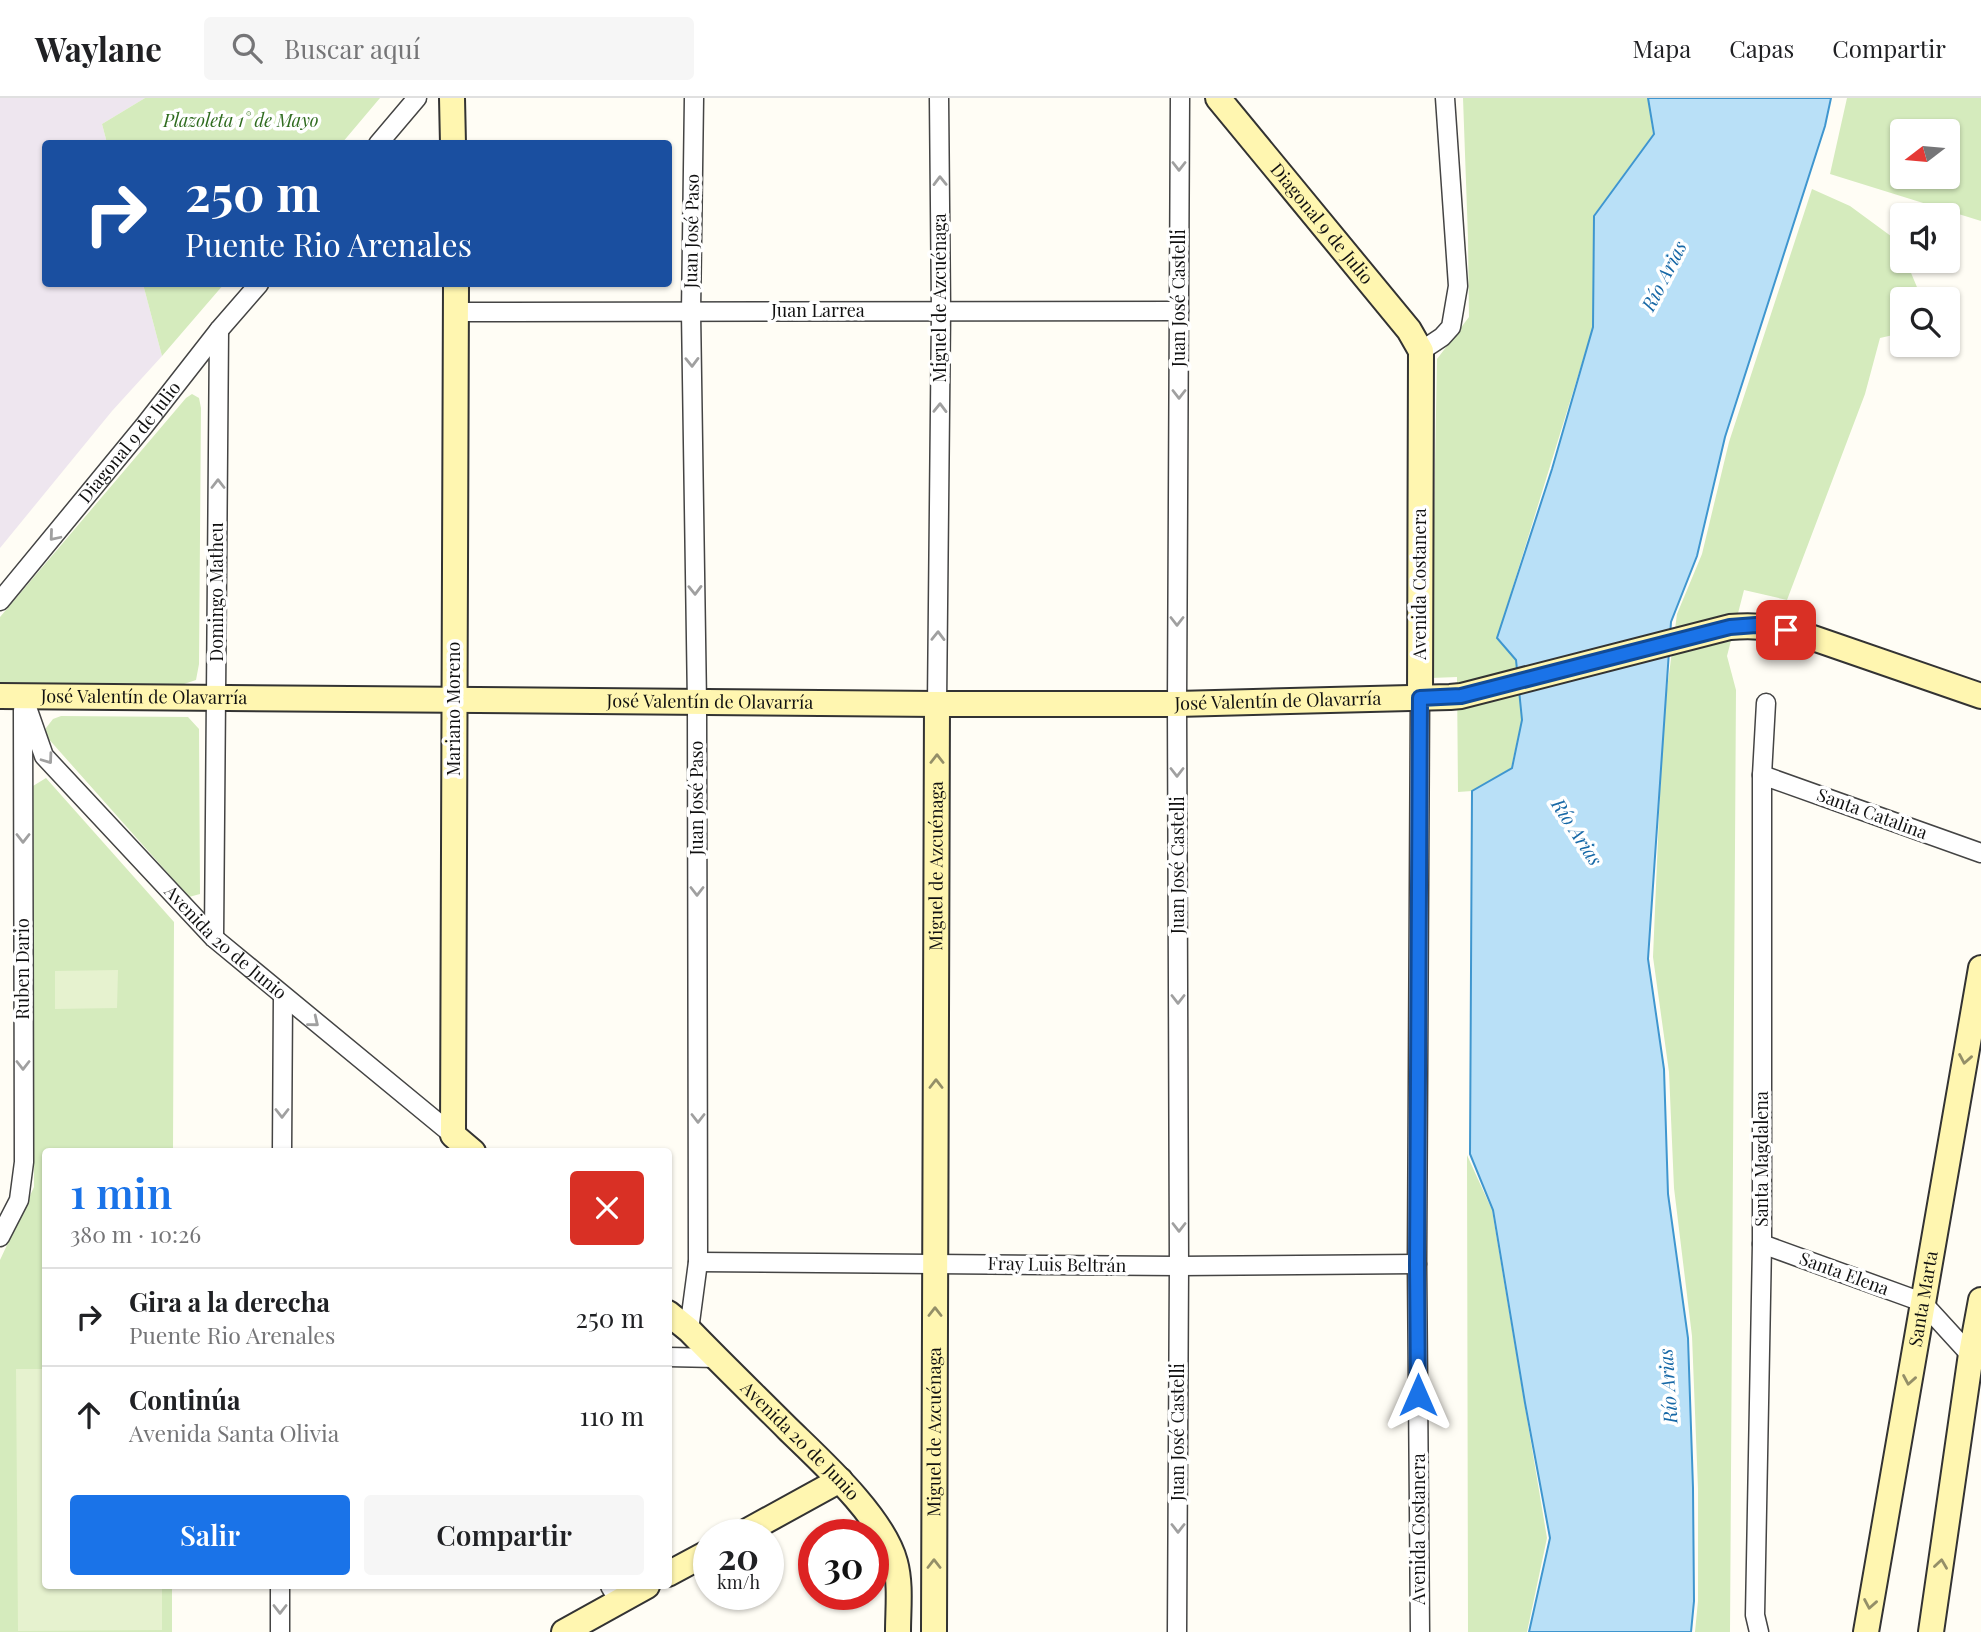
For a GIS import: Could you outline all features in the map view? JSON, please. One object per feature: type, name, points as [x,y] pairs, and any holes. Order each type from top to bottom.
[{"type":"main road","points":[[452,98],[453,140]]},
{"type":"main road","name":"Diagonal 9 de Julio","points":[[1218,98],[1409,330],[1421,351]]},
{"type":"main road","name":"Mariano Moreno","points":[[453,1135],[456,287]]},
{"type":"main road","name":"Avenida Costanera","points":[[1420,698],[1421,351]]},
{"type":"main road","name":"José Valentín de Olavarría","points":[[11,696],[937,704],[1177,704],[1420,698],[1461,696],[1730,627],[1756,625],[1795,633],[1981,696]]},
{"type":"main road","name":"Miguel de Azcuénaga","points":[[934,1632],[937,704]]},
{"type":"main road","name":"Santa Marta","points":[[1866,1632],[1981,968]]},
{"type":"main road","name":"Avenida 20 de Junio","points":[[453,1135],[468,1148]]},
{"type":"main road","points":[[1931,1632],[1978,1356],[1981,1300]]},
{"type":"main road","name":"Avenida 20 de Junio","points":[[672,1316],[840,1480],[875,1522],[889,1544],[896,1563],[898,1632]]},
{"type":"main road","points":[[769,1519],[840,1480]]},
{"type":"main road","points":[[672,1572],[693,1561]]},
{"type":"main road","points":[[564,1632],[614,1593],[633,1589]]},
{"type":"street","points":[[381,140],[417,98]]},
{"type":"street","name":"Juan José Paso","points":[[689,1330],[698,1262],[697,702],[691,312],[694,98]]},
{"type":"street","name":"Miguel de Azcuénaga","points":[[937,704],[941,311],[939,98]]},
{"type":"street","name":"Juan José Castelli","points":[[1177,1632],[1180,98]]},
{"type":"street","points":[[1421,351],[1442,337],[1451,327],[1457,297],[1445,98]]},
{"type":"street","name":"Diagonal 9 de Julio","points":[[0,601],[256,287]]},
{"type":"street","name":"Juan Larrea","points":[[456,312],[1179,312]]},
{"type":"street","name":"Domingo Matheu","points":[[214,937],[219,330]]},
{"type":"street","name":"Avenida 20 de Junio","points":[[11,696],[44,756],[214,937],[453,1135]]},
{"type":"street","name":"Ruben Dario","points":[[0,1237],[19,1200],[24,1162],[11,696]]},
{"type":"street","name":"Avenida Costanera","points":[[1420,698],[1417,1264],[1420,1632]]},
{"type":"street","name":"Santa Magdalena","points":[[1757,1623],[1762,1244],[1762,775],[1766,703]]},
{"type":"street","name":"Santa Catalina","points":[[1762,775],[1981,853]]},
{"type":"street","points":[[282,1148],[283,996]]},
{"type":"street","name":"Santa Elena","points":[[1762,1244],[1922,1302],[1978,1356]]},
{"type":"street","name":"Fray Luis Beltrán","points":[[698,1262],[1179,1266],[1417,1264]]},
{"type":"street","points":[[672,1357],[716,1358]]},
{"type":"street","points":[[280,1589],[280,1632]]},
{"type":"shaded area","points":[[0,98],[145,98],[102,124],[106,140],[42,140],[42,287],[144,287],[162,356],[112,411],[0,548]]},
{"type":"green space","name":"Plazoleta 1° de Mayo","points":[[145,98],[380,98],[345,140],[106,140],[102,124]]},
{"type":"green space","points":[[1463,98],[1648,98],[1653,134],[1593,216],[1593,327],[1497,638],[1516,660],[1522,719],[1511,768],[1472,791],[1458,792],[1457,677],[1431,678],[1437,359],[1469,317]]},
{"type":"green space","points":[[1847,98],[1981,98],[1981,221],[1960,214],[1960,203],[1923,203],[1830,174]]},
{"type":"green space","points":[[1812,189],[1850,206],[1890,235],[1890,273],[1911,273],[1917,287],[1890,287],[1890,336],[1880,338],[1865,394],[1787,600],[1744,590],[1727,656],[1736,690],[1730,1632],[1695,1632],[1698,1601],[1698,1489],[1692,1336],[1674,1188],[1669,1072],[1653,957],[1663,719],[1677,614],[1702,554],[1729,442]]},
{"type":"green space","points":[[144,287],[221,287],[162,356]]},
{"type":"green space","points":[[192,394],[199,398],[201,408],[199,664],[196,680],[184,684],[0,683],[0,617]]},
{"type":"green space","points":[[61,716],[188,717],[199,729],[200,894],[189,897],[46,736],[46,728],[53,719]]},
{"type":"green space","points":[[46,778],[174,922],[173,1148],[42,1148],[42,1589],[172,1589],[172,1632],[0,1632],[0,1260],[34,1187],[33,786]]},
{"type":"green space","points":[[118,970],[117,1008],[55,1009],[55,971]]},
{"type":"green space","points":[[1467,1155],[1492,1210],[1547,1538],[1527,1632],[1468,1632]]},
{"type":"green space","points":[[16,1369],[42,1369],[42,1589],[162,1589],[162,1630],[18,1631]]},
{"type":"water","name":"Río Arias","points":[[1648,98],[1831,98],[1825,126],[1725,437],[1697,556],[1671,622],[1648,959],[1664,1069],[1668,1194],[1688,1338],[1693,1488],[1694,1601],[1691,1632],[1529,1632],[1550,1538],[1493,1210],[1470,1154],[1472,791],[1512,768],[1522,720],[1516,660],[1497,638],[1552,469],[1593,327],[1594,216],[1654,134]]},
{"type":"route","points":[[1418,1395],[1420,698],[1461,696],[1730,627],[1756,625],[1786,630]]}]
